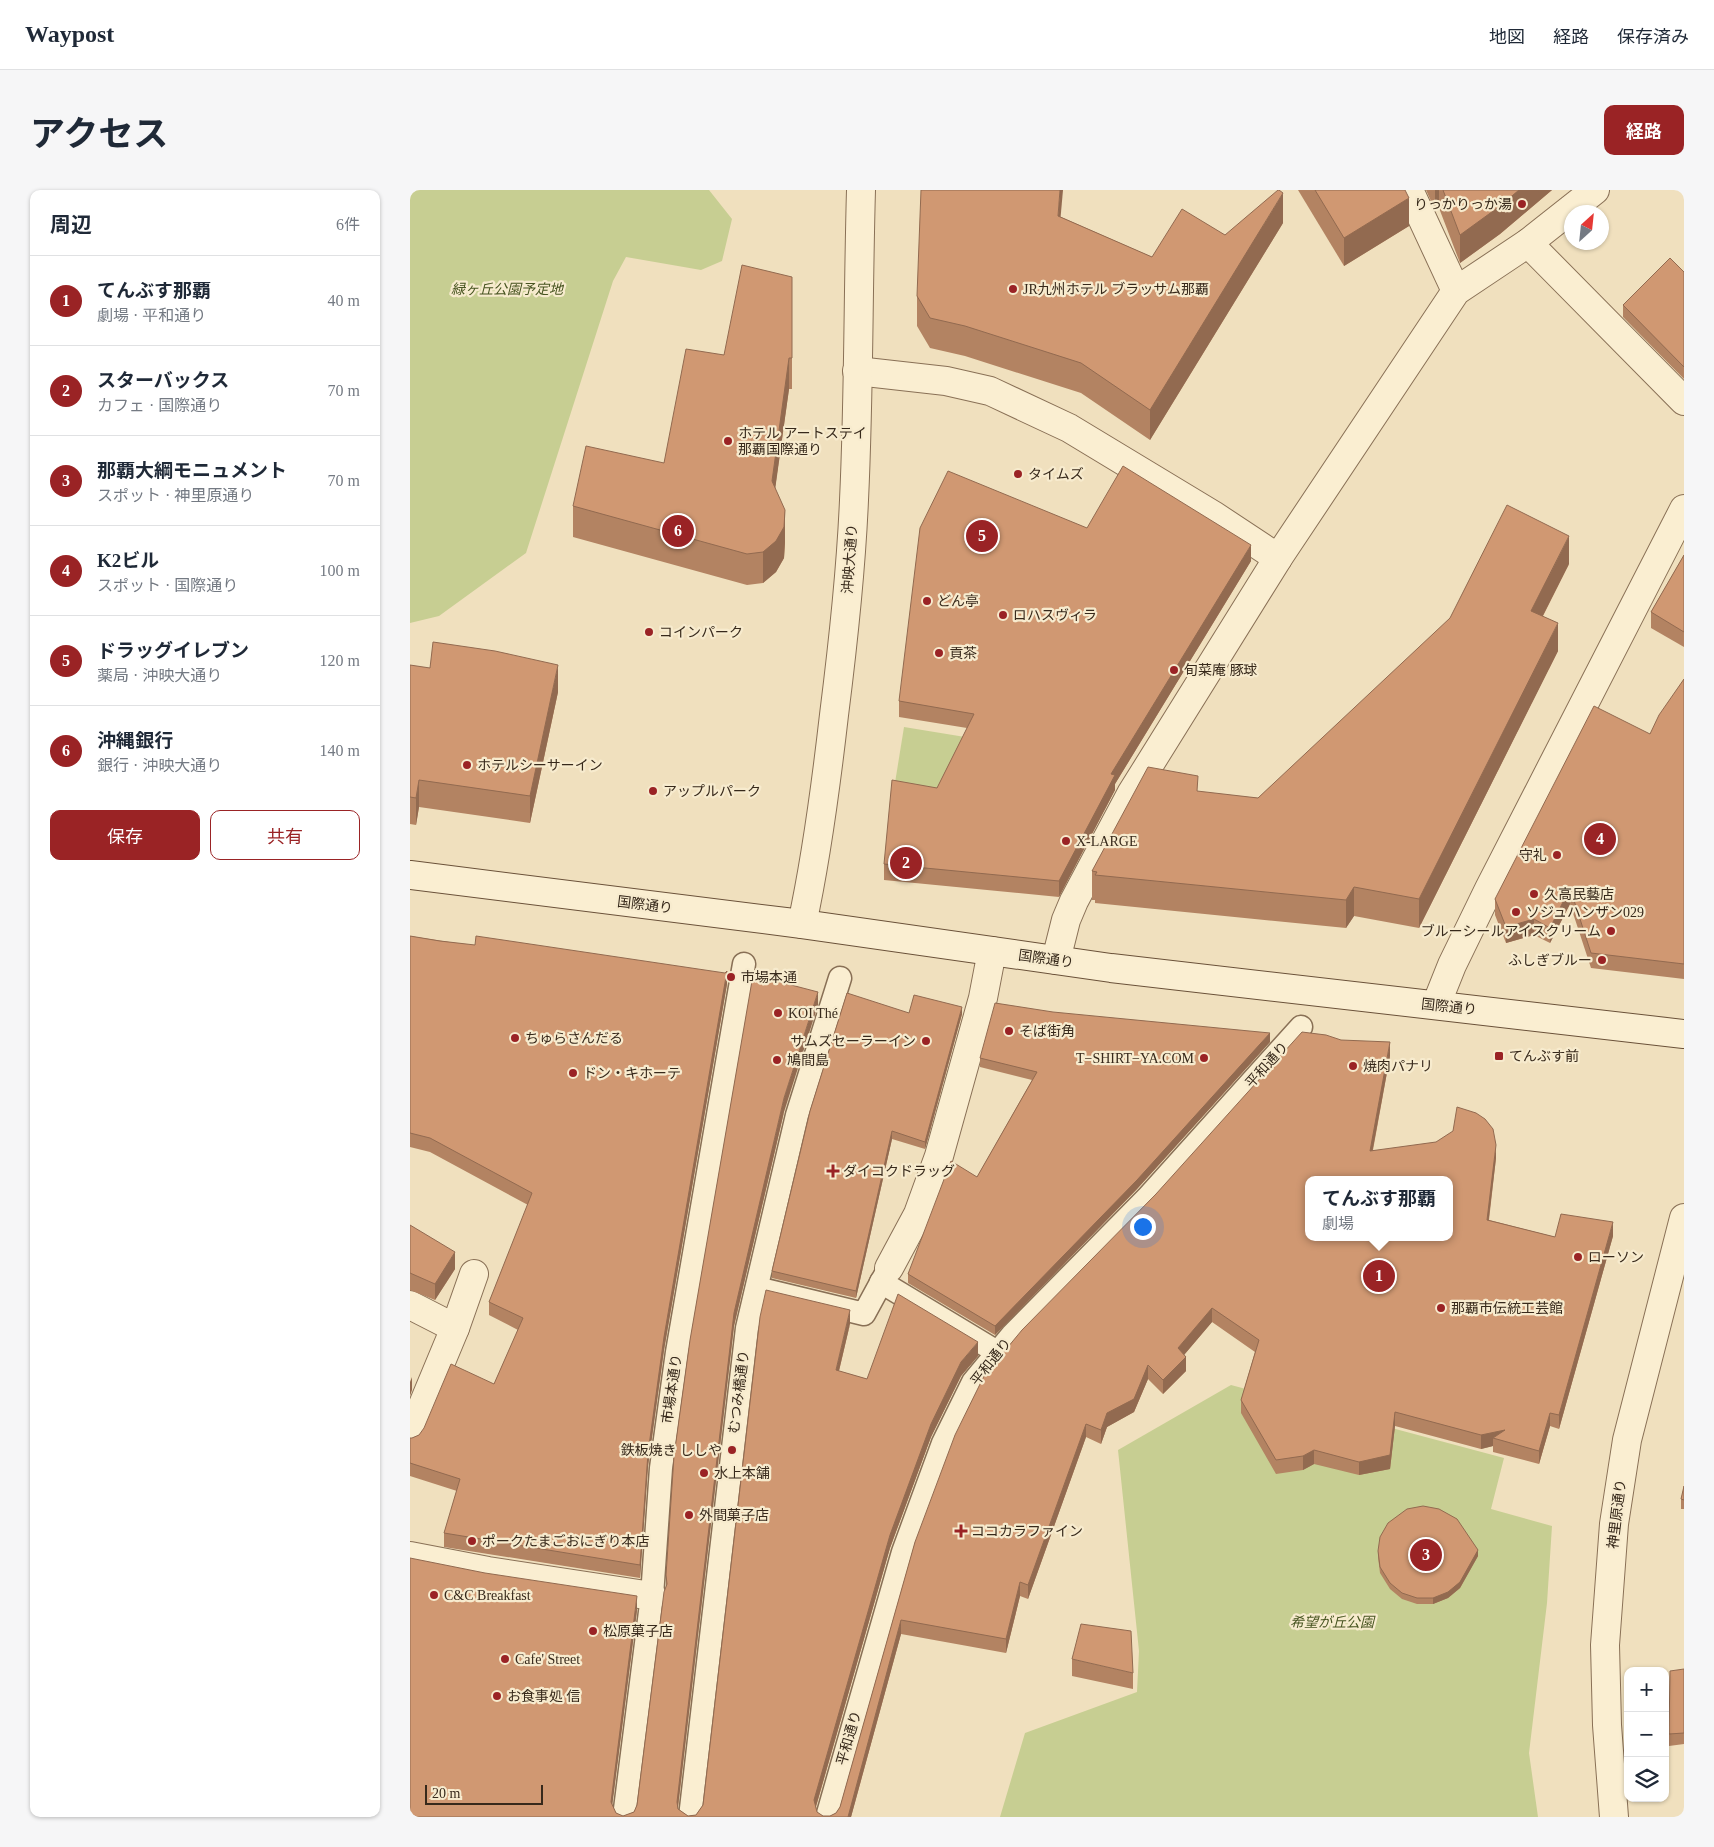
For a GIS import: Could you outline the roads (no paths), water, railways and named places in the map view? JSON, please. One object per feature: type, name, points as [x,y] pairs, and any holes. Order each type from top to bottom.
[{"type":"street","name":"沖映大通り","points":[[802,924],[816,855],[844,640],[854,500],[861,190]]},
{"type":"street","points":[[1409,190],[1456,291]]},
{"type":"street","points":[[1056,960],[1066,920],[1074,901],[1131,794],[1278,558],[1456,291],[1528,243],[1595,190]]},
{"type":"street","points":[[1528,243],[1684,401]]},
{"type":"street","points":[[857,371],[946,381],[990,391],[1069,428],[1213,515],[1278,558]]},
{"type":"street","points":[[1436,1005],[1452,964],[1489,889],[1684,509]]},
{"type":"street","name":"国際通り","points":[[410,875],[802,924],[1056,960],[1684,1034]]},
{"type":"street","points":[[757,1288],[864,1314],[918,1214],[939,1156],[983,998],[992,951]]},
{"type":"street","name":"市場本通り","points":[[624,1817],[652,1596],[661,1468],[677,1352],[744,964]]},
{"type":"street","name":"むつみ橋通り","points":[[690,1817],[747,1328],[797,1115],[840,978]]},
{"type":"street","name":"平和通り","points":[[827,1817],[903,1552],[943,1442],[973,1382],[997,1352],[1147,1198],[1302,1027]]},
{"type":"street","name":"神里原通り","points":[[1614,1817],[1607,1725],[1605,1645],[1614,1524],[1627,1440],[1684,1218]]},
{"type":"street","points":[[410,1436],[455,1328],[474,1274]]},
{"type":"street","points":[[885,1275],[997,1352]]},
{"type":"street","points":[[410,1305],[455,1328]]},
{"type":"street","points":[[410,1556],[488,1571],[652,1596]]},
{"type":"place","name":"りっかりっか湯","points":[[1522,204]]},
{"type":"place","name":"JR九州ホテル ブラッサム那覇","points":[[1013,289]]},
{"type":"place","name":"ホテル アートステイ 那覇国際通り","points":[[728,441]]},
{"type":"place","name":"タイムズ","points":[[1018,474]]},
{"type":"place","name":"沖縄銀行","points":[[678,531]]},
{"type":"place","name":"ドラッグイレブン","points":[[982,536]]},
{"type":"place","name":"どん亭","points":[[927,601]]},
{"type":"place","name":"ロハスヴィラ","points":[[1003,615]]},
{"type":"place","name":"コインパーク","points":[[649,632]]},
{"type":"place","name":"貢茶","points":[[939,653]]},
{"type":"place","name":"旬菜庵 豚球","points":[[1174,670]]},
{"type":"place","name":"ホテルシーサーイン","points":[[467,765]]},
{"type":"place","name":"アップルパーク","points":[[653,791]]},
{"type":"place","name":"K2ビル","points":[[1600,839]]},
{"type":"place","name":"X-LARGE","points":[[1066,841]]},
{"type":"place","name":"守礼","points":[[1557,855]]},
{"type":"place","name":"スターバックス","points":[[906,863]]},
{"type":"place","name":"久高民藝店","points":[[1534,894]]},
{"type":"place","name":"ソジュハンザン029","points":[[1516,912]]},
{"type":"place","name":"ブルーシールアイスクリーム","points":[[1611,931]]},
{"type":"place","name":"ふしぎブルー","points":[[1602,960]]},
{"type":"place","name":"市場本通","points":[[731,977]]},
{"type":"place","name":"KOI Thé","points":[[778,1013]]},
{"type":"place","name":"そば街角","points":[[1009,1031]]},
{"type":"place","name":"ちゅらさんだる","points":[[515,1038]]},
{"type":"place","name":"サムズセーラーイン","points":[[926,1041]]},
{"type":"place","name":"てんぶす前","points":[[1499,1056]]},
{"type":"place","name":"T−SHIRT−YA.COM","points":[[1204,1058]]},
{"type":"place","name":"鳩間島","points":[[777,1060]]},
{"type":"place","name":"焼肉パナリ","points":[[1353,1066]]},
{"type":"place","name":"ドン・キホーテ","points":[[573,1073]]},
{"type":"place","name":"ダイコクドラッグ","points":[[833,1171]]},
{"type":"place","name":"ローソン","points":[[1578,1257]]},
{"type":"place","name":"てんぶす那覇","points":[[1379,1276]]},
{"type":"place","name":"那覇市伝統工芸館","points":[[1441,1308]]},
{"type":"place","name":"鉄板焼き ししや","points":[[732,1450]]},
{"type":"place","name":"水上本舗","points":[[704,1473]]},
{"type":"place","name":"外間菓子店","points":[[689,1515]]},
{"type":"place","name":"ココカラファイン","points":[[961,1531]]},
{"type":"place","name":"ポークたまごおにぎり本店","points":[[472,1541]]},
{"type":"place","name":"那覇大綱モニュメント","points":[[1426,1555]]},
{"type":"place","name":"C&C Breakfast","points":[[434,1595]]},
{"type":"place","name":"松原菓子店","points":[[593,1631]]},
{"type":"place","name":"Cafe' Street","points":[[505,1659]]},
{"type":"place","name":"お食事処 信","points":[[497,1696]]},
{"type":"park label","name":"緑ヶ丘公園予定地","points":[[507,289]]},
{"type":"park label","name":"希望が丘公園","points":[[1332,1622]]}]
